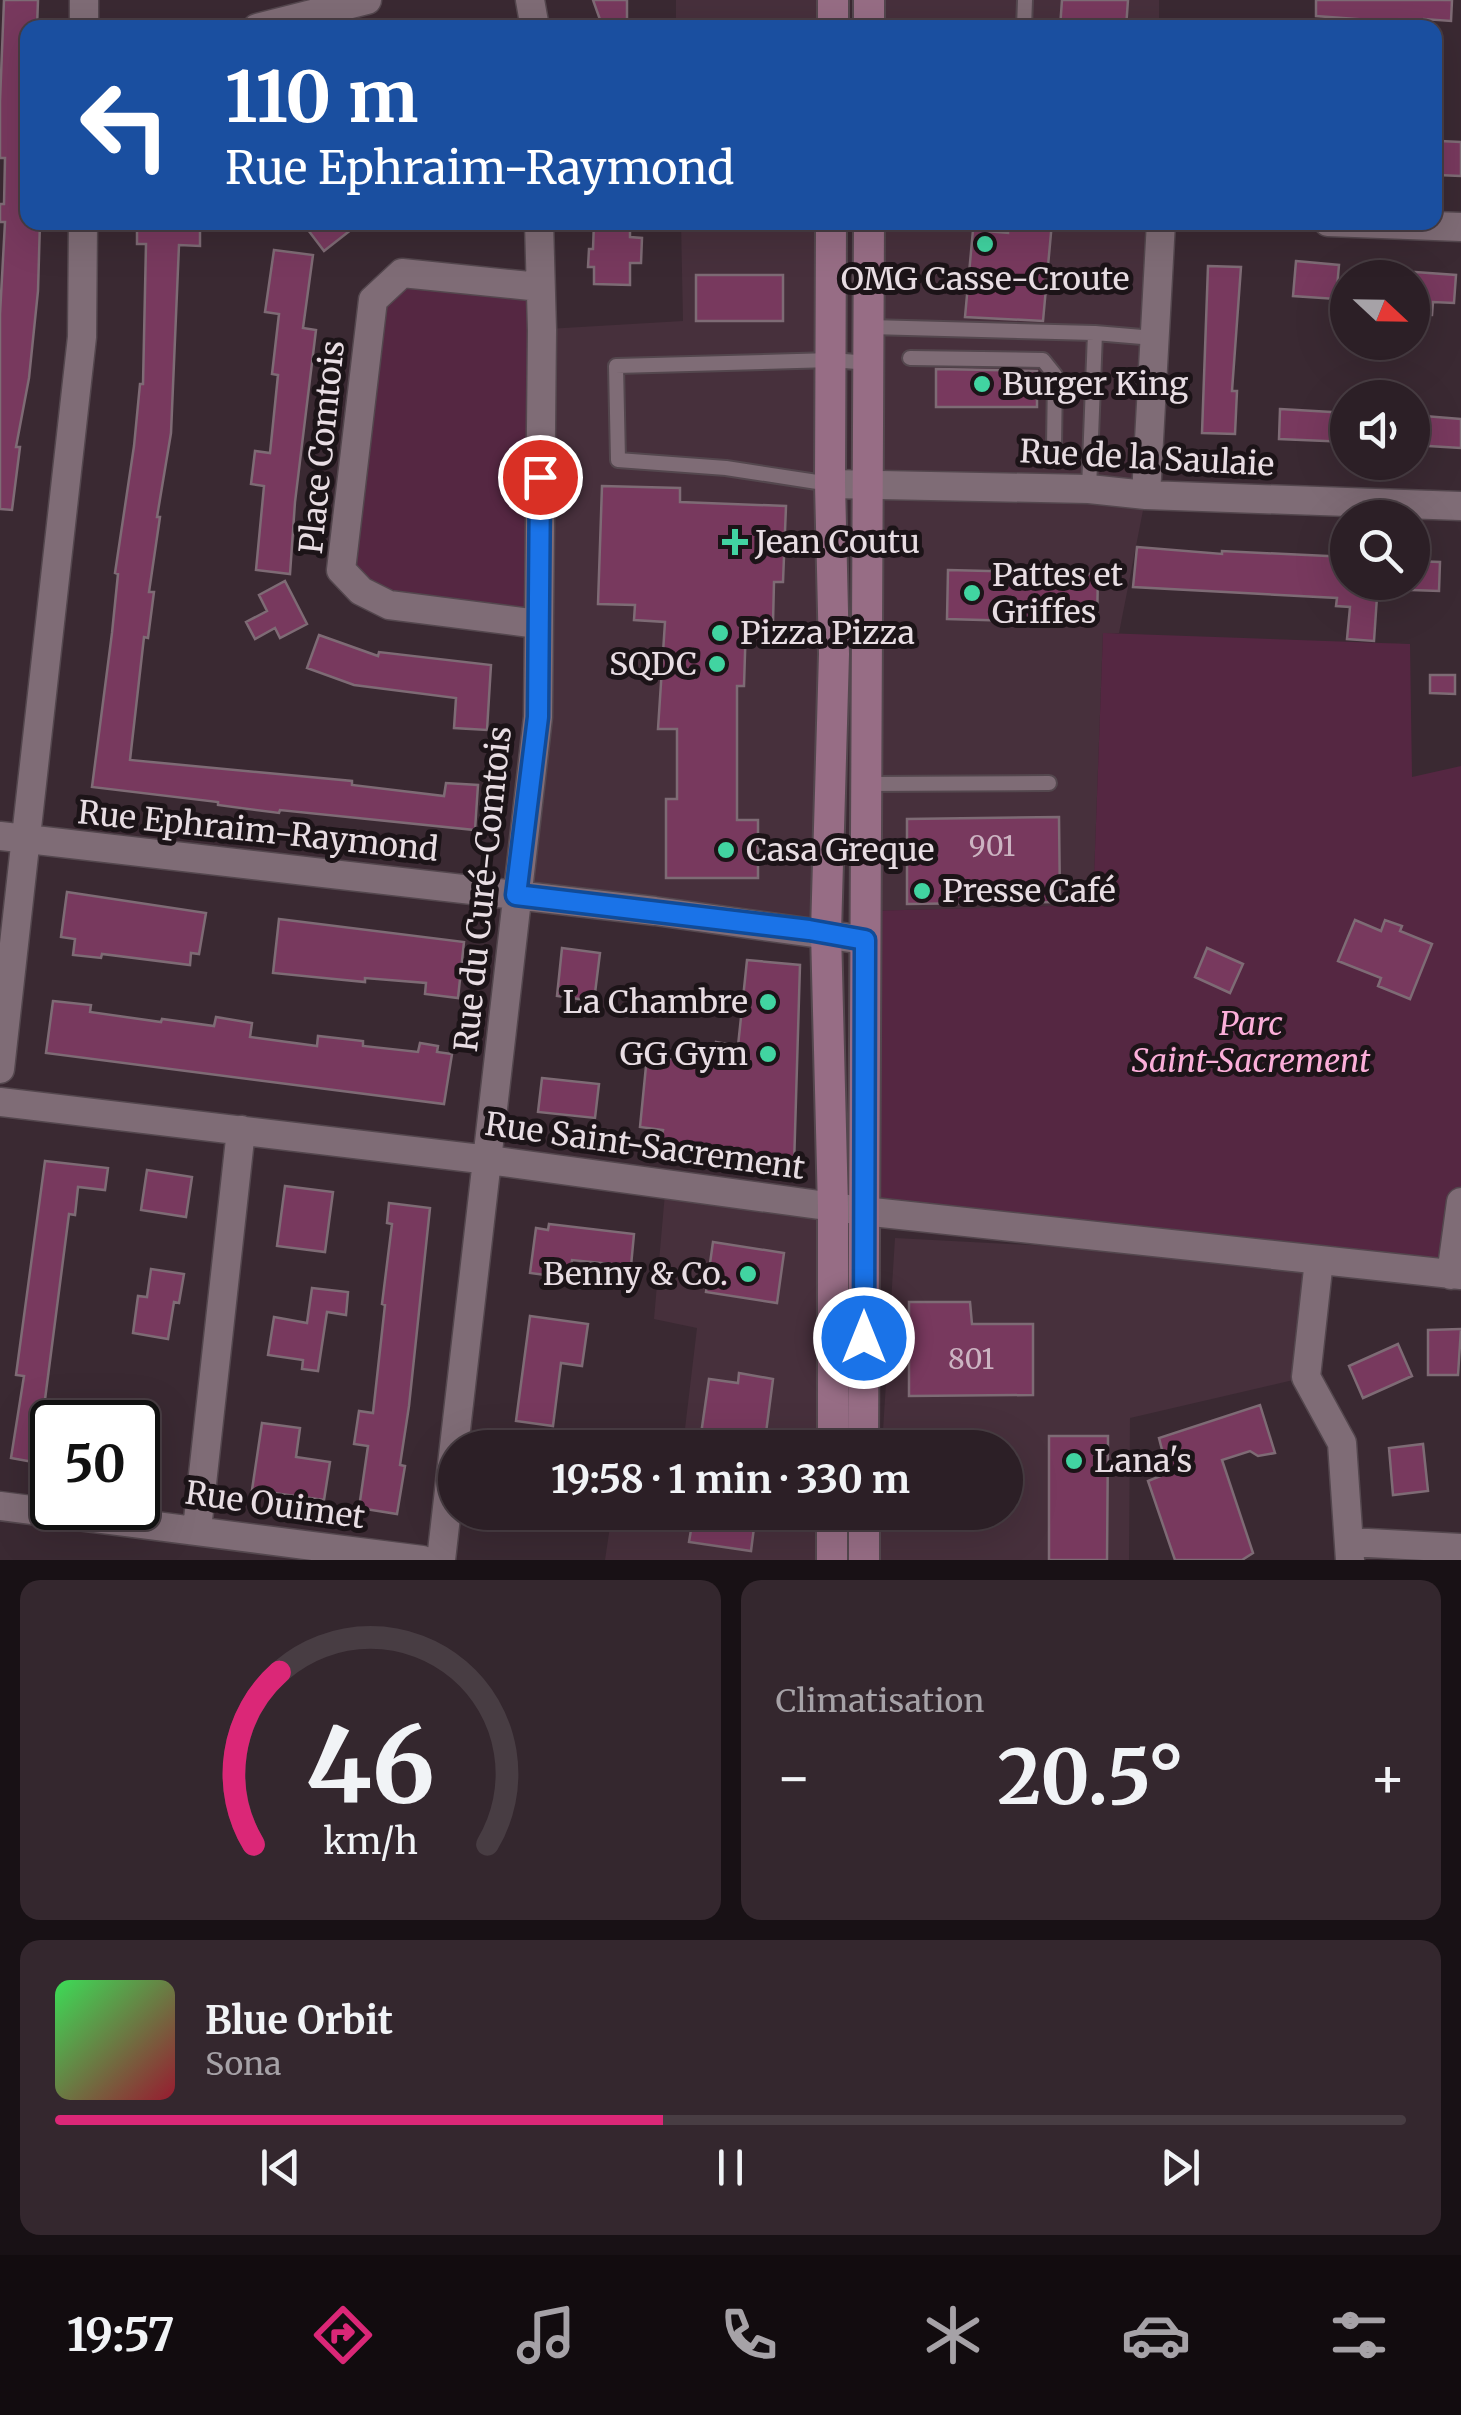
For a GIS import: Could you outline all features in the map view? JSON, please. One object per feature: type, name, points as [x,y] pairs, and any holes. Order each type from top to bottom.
[{"type":"main road","points":[[831,230],[834,654],[826,932],[864,1375],[852,1430]]},
{"type":"main road","points":[[844,1430],[832,1375],[848,1209],[865,940],[869,230]]},
{"type":"main road","points":[[832,1375],[864,1375]]},
{"type":"main road","points":[[832,1530],[832,1560]]},
{"type":"main road","points":[[864,1530],[864,1560]]},
{"type":"street","points":[[289,20],[368,0]]},
{"type":"street","points":[[0,1068],[14,838],[82,337],[83,230]]},
{"type":"street","name":"Rue du Curé-Comtois","points":[[441,1560],[538,717],[539,230]]},
{"type":"street","points":[[1146,495],[1161,230]]},
{"type":"street","name":"Place Comtois","points":[[538,624],[389,605],[361,590],[342,570],[373,300],[402,272],[540,286]]},
{"type":"street","name":"Rue de la Saulaie","points":[[830,484],[868,482],[1461,506]]},
{"type":"street","name":"Rue Ephraim-Raymond","points":[[14,838],[826,932],[865,940]]},
{"type":"street","name":"Rue Saint-Sacrement","points":[[0,1102],[489,1160],[848,1209],[1456,1275]]},
{"type":"street","points":[[197,1529],[241,1130]]},
{"type":"street","points":[[1456,1275],[1461,1202]]},
{"type":"street","points":[[1318,1260],[1306,1377],[1342,1443],[1350,1551],[1461,1548]]},
{"type":"street","name":"Rue Ouimet","points":[[0,1506],[422,1560]]},
{"type":"lane","points":[[870,327],[1154,338]]},
{"type":"lane","points":[[1089,490],[1095,333]]},
{"type":"lane","points":[[910,358],[1044,360],[1055,375],[1054,446]]},
{"type":"lane","points":[[830,484],[726,468],[618,460],[616,366],[832,360],[870,364]]},
{"type":"lane","points":[[866,784],[1049,783]]},
{"type":"shaded area","points":[[676,0],[831,0],[831,20],[676,20]]},
{"type":"shaded area","points":[[869,0],[1159,0],[1159,20],[869,20]]},
{"type":"shaded area","points":[[681,230],[831,230],[826,932],[517,895],[547,329],[683,321]]},
{"type":"shaded area","points":[[869,230],[1161,230],[1146,495],[1119,633],[1103,634],[1093,905],[866,911]]},
{"type":"shaded area","points":[[665,1193],[818,1218],[826,1430],[685,1430],[697,1328],[654,1319]]},
{"type":"shaded area","points":[[895,1238],[1319,1260],[1306,1377],[1130,1418],[1129,1560],[875,1560],[877,1530],[1023,1530],[1023,1430],[883,1430]]},
{"type":"shaded area","points":[[609,1530],[829,1530],[830,1560],[605,1560]]},
{"type":"green space","points":[[402,273],[540,287],[538,624],[389,605],[341,570],[373,300]]},
{"type":"green space","name":"Parc Saint-Sacrement","points":[[1103,633],[1410,644],[1412,777],[1461,766],[1461,1202],[1451,1275],[863,1211],[866,911],[1093,905]]},
{"type":"building","points":[[4,0],[38,0],[37,20],[20,20],[20,230],[40,230],[38,291],[29,378],[16,447],[20,447],[12,510],[0,509],[0,314],[5,222],[0,222],[0,204],[4,204],[5,158],[0,158]]},
{"type":"building","points":[[593,0],[627,0],[627,20],[600,20]]},
{"type":"building","points":[[1062,0],[1128,0],[1127,20],[1061,20]]},
{"type":"building","points":[[1316,0],[1452,0],[1451,21],[1316,16]]},
{"type":"building","points":[[1442,141],[1461,142],[1461,176],[1442,175]]},
{"type":"building","points":[[137,230],[200,230],[200,246],[179,245],[171,433],[157,517],[149,592],[154,592],[148,638],[144,637],[130,760],[352,781],[352,785],[444,796],[446,783],[478,785],[475,830],[280,810],[279,813],[92,787],[112,633],[118,574],[115,573],[143,384],[146,244],[137,244]]},
{"type":"building","points":[[308,230],[351,230],[324,251]]},
{"type":"building","points":[[594,230],[630,230],[630,237],[642,238],[641,263],[630,263],[630,285],[594,284],[594,267],[588,267],[589,249],[593,249]]},
{"type":"building","points":[[973,230],[1051,230],[1043,321],[965,317]]},
{"type":"building","points":[[274,250],[313,255],[303,328],[316,330],[290,574],[256,570],[264,486],[251,484],[255,451],[270,453],[278,375],[272,374],[279,314],[265,312]]},
{"type":"building","points":[[1296,261],[1330,264],[1330,299],[1293,296]]},
{"type":"building","points":[[1208,266],[1241,267],[1232,391],[1237,391],[1235,434],[1202,433]]},
{"type":"building","points":[[1430,273],[1456,275],[1454,303],[1433,302],[1432,315]]},
{"type":"building","points":[[696,275],[783,275],[783,321],[696,321]]},
{"type":"building","points":[[936,369],[1037,371],[1037,407],[936,407]]},
{"type":"building","points":[[1280,409],[1330,412],[1330,441],[1279,439]]},
{"type":"building","points":[[1430,416],[1461,419],[1461,448],[1430,446]]},
{"type":"building","points":[[602,486],[680,488],[680,502],[786,506],[783,582],[774,582],[773,623],[746,622],[744,686],[737,686],[737,820],[758,820],[758,878],[666,878],[666,799],[677,799],[677,729],[658,729],[665,622],[634,620],[635,605],[598,604]]},
{"type":"building","points":[[1137,547],[1330,556],[1330,598],[1133,587]]},
{"type":"building","points":[[1430,562],[1440,562],[1439,591],[1430,591]]},
{"type":"building","points":[[948,570],[1098,574],[1097,623],[947,619]]},
{"type":"building","points":[[285,581],[307,624],[280,638],[275,628],[255,639],[246,622],[267,611],[259,595]]},
{"type":"building","points":[[1337,600],[1377,600],[1374,641],[1347,639],[1350,607],[1336,606]]},
{"type":"building","points":[[319,635],[378,656],[379,652],[491,665],[487,730],[454,728],[456,698],[354,685],[307,668]]},
{"type":"building","points":[[1430,675],[1455,675],[1455,694],[1430,693]]},
{"type":"building","points":[[1059,817],[1060,902],[907,904],[907,819]]},
{"type":"building","points":[[67,892],[206,913],[199,954],[191,953],[190,965],[102,954],[101,958],[73,955],[75,939],[61,937]]},
{"type":"building","points":[[279,919],[464,942],[458,998],[425,994],[426,983],[273,973]]},
{"type":"building","points":[[1355,920],[1381,931],[1385,920],[1432,944],[1410,999],[1378,986],[1381,978],[1338,961]]},
{"type":"building","points":[[562,948],[600,953],[594,1001],[557,996]]},
{"type":"building","points":[[1207,948],[1243,964],[1230,993],[1195,977]]},
{"type":"building","points":[[747,960],[800,965],[794,1166],[659,1150],[663,1130],[640,1127],[647,1056],[713,1063],[716,1042],[738,1046]]},
{"type":"building","points":[[53,1001],[91,1005],[90,1012],[161,1022],[162,1019],[214,1026],[216,1017],[252,1023],[250,1037],[317,1046],[318,1036],[418,1052],[420,1043],[438,1046],[437,1052],[452,1054],[444,1104],[46,1053]]},
{"type":"building","points":[[542,1078],[599,1084],[595,1118],[538,1112]]},
{"type":"building","points":[[45,1161],[108,1168],[105,1190],[78,1187],[75,1215],[69,1214],[45,1400],[30,1400],[30,1461],[11,1458],[24,1376],[16,1375]]},
{"type":"building","points":[[147,1170],[192,1177],[186,1217],[141,1210]]},
{"type":"building","points":[[285,1186],[333,1192],[325,1252],[277,1246]]},
{"type":"building","points":[[389,1203],[430,1208],[397,1514],[359,1508],[368,1446],[354,1444],[359,1411],[373,1413],[392,1224],[387,1223]]},
{"type":"building","points":[[549,1224],[634,1234],[631,1266],[572,1260],[569,1278],[530,1273],[536,1228],[548,1230]]},
{"type":"building","points":[[713,1242],[784,1253],[777,1303],[706,1292]]},
{"type":"building","points":[[151,1269],[184,1274],[179,1303],[174,1302],[168,1339],[133,1333],[138,1296],[147,1297]]},
{"type":"building","points":[[312,1288],[348,1292],[346,1315],[327,1312],[318,1371],[302,1369],[303,1360],[268,1355],[274,1317],[307,1323]]},
{"type":"building","points":[[909,1302],[970,1302],[972,1324],[1033,1324],[1033,1395],[909,1396]]},
{"type":"building","points":[[530,1316],[588,1324],[582,1366],[561,1363],[553,1426],[516,1421]]},
{"type":"building","points":[[1461,1329],[1458,1375],[1428,1375],[1428,1330]]},
{"type":"building","points":[[1398,1344],[1412,1376],[1363,1398],[1349,1366]]},
{"type":"building","points":[[739,1373],[773,1379],[766,1430],[702,1430],[709,1379],[738,1383]]},
{"type":"building","points":[[1260,1405],[1275,1453],[1258,1456],[1250,1451],[1222,1460],[1253,1553],[1242,1560],[1175,1560],[1148,1481],[1168,1473],[1159,1438]]},
{"type":"building","points":[[262,1423],[300,1428],[296,1457],[330,1462],[324,1500],[252,1490]]},
{"type":"building","points":[[1049,1436],[1108,1436],[1107,1560],[1049,1560]]},
{"type":"building","points":[[1423,1444],[1428,1491],[1393,1495],[1389,1448]]},
{"type":"building","points":[[691,1530],[754,1530],[751,1551],[689,1542]]},
{"type":"place","name":"OMG Casse-Croute","points":[[985,244]]},
{"type":"place","name":"Burger King","points":[[982,384]]},
{"type":"place","name":"Jean Coutu","points":[[735,542]]},
{"type":"place","name":"Pattes et Griffes","points":[[972,593]]},
{"type":"place","name":"Pizza Pizza","points":[[720,633]]},
{"type":"place","name":"SQDC","points":[[717,664]]},
{"type":"place","name":"Casa Greque","points":[[726,850]]},
{"type":"place","name":"Presse Café","points":[[922,891]]},
{"type":"place","name":"La Chambre","points":[[768,1002]]},
{"type":"place","name":"GG Gym","points":[[768,1054]]},
{"type":"place","name":"Benny & Co.","points":[[748,1274]]},
{"type":"place","name":"Lana's","points":[[1074,1461]]},
{"type":"route","points":[[540,477],[538,717],[516,895],[865,940],[864,1338]]}]
